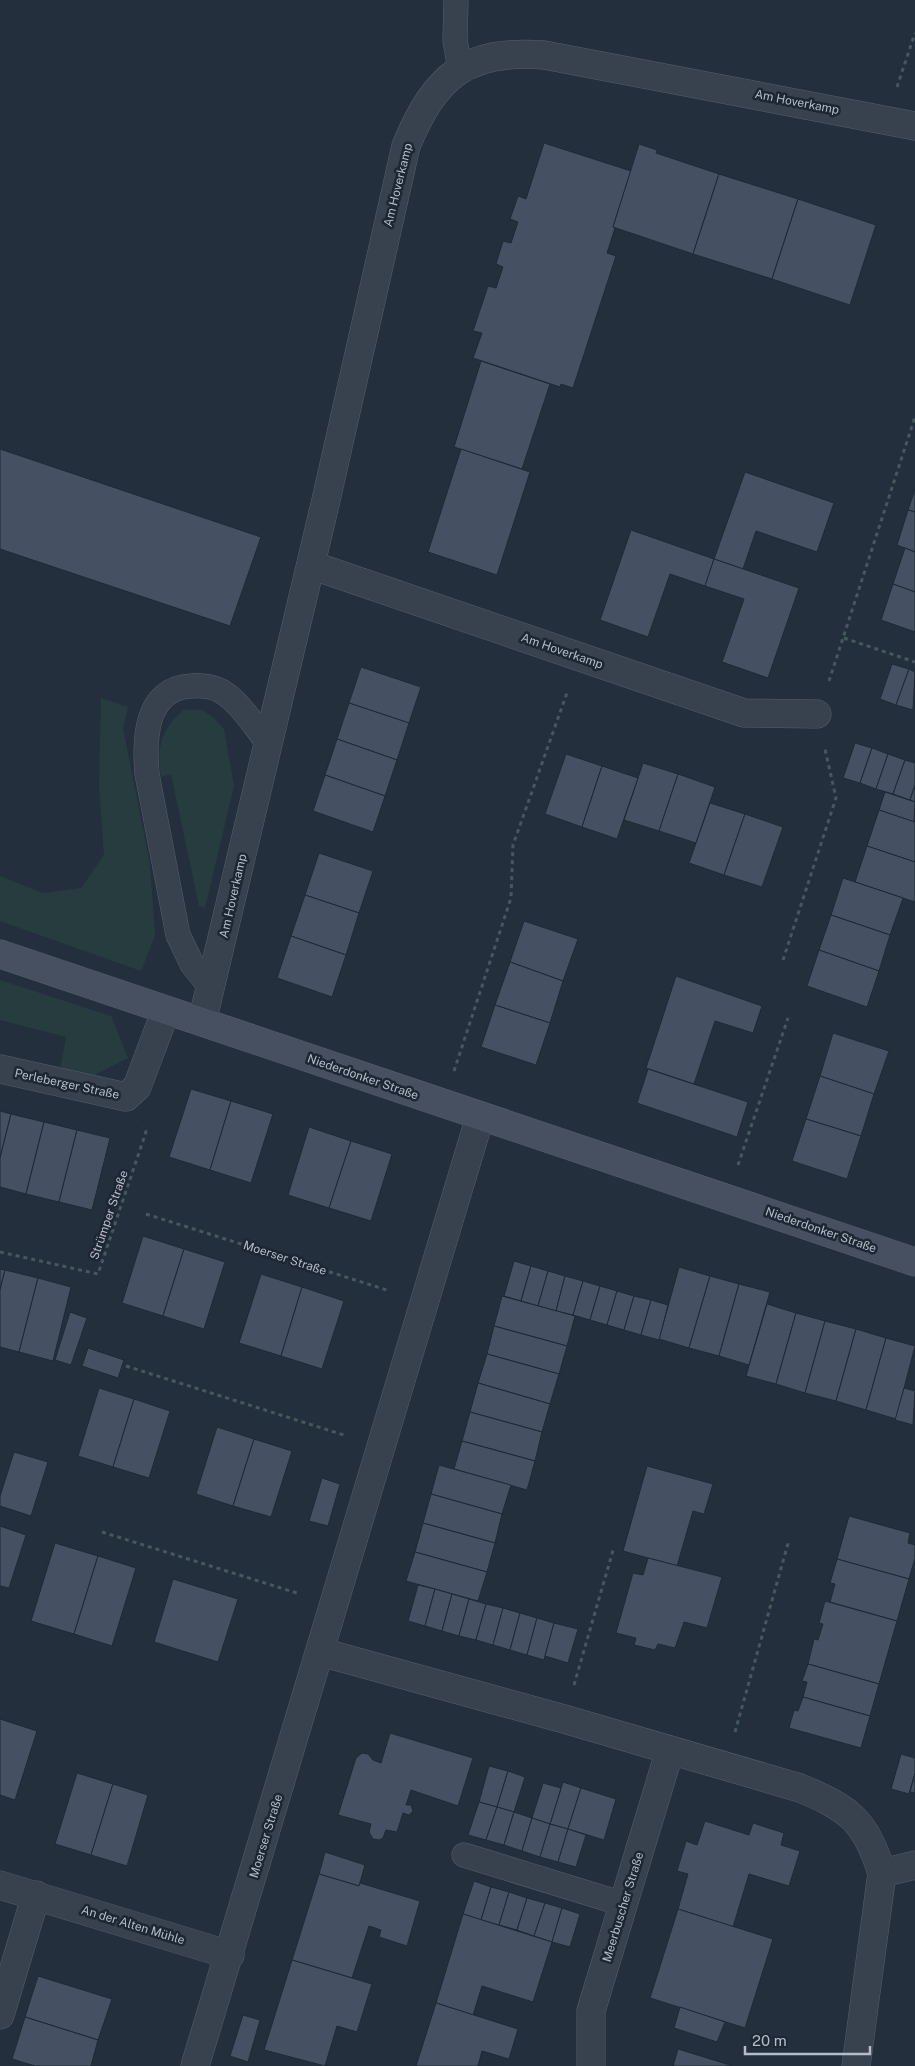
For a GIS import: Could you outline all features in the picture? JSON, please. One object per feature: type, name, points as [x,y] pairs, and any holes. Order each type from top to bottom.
[{"type":"street","name":"Am Hoverkamp","points":[[202,1022],[311,565],[406,146],[417,119],[433,94],[451,75],[498,54],[544,55],[915,126]]},
{"type":"street","name":"Am Hoverkamp","points":[[311,565],[744,713],[817,714]]},
{"type":"street","name":"Niederdonker Straße","points":[[0,954],[443,1105],[915,1262]]},
{"type":"street","name":"Perleberger Straße","points":[[0,1069],[126,1097],[137,1087],[166,1010]]},
{"type":"street","name":"Moerser Straße","points":[[195,2066],[321,1652],[480,1117]]},
{"type":"street","points":[[321,1652],[564,1719],[800,1788],[831,1801],[850,1813],[874,1846],[882,1873],[856,2066]]},
{"type":"street","name":"Meerbuscher Straße","points":[[591,2066],[591,2011],[670,1750]]},
{"type":"street","points":[[882,1873],[915,1865]]},
{"type":"street","name":"An der Alten Mühle","points":[[0,1885],[230,1954]]},
{"type":"street","points":[[0,2015],[36,1895]]},
{"type":"lane","points":[[456,0],[455,40],[460,70]]},
{"type":"lane","points":[[211,988],[192,964],[178,935],[147,774],[145,748],[148,722],[153,709],[173,691],[187,686],[211,687],[230,698],[268,743]]},
{"type":"lane","points":[[464,1855],[623,1904]]},
{"type":"path","points":[[886,119],[915,33]]},
{"type":"path","points":[[783,960],[836,798],[817,714],[844,638],[915,417]]},
{"type":"path","points":[[844,638],[915,662]]},
{"type":"path","points":[[443,1105],[511,898],[513,845],[580,657]]},
{"type":"path","points":[[727,1198],[788,1018]]},
{"type":"path","name":"Strümper Straße","points":[[0,1252],[98,1274],[146,1132],[126,1097]]},
{"type":"path","name":"Moerser Straße","points":[[146,1214],[424,1302]]},
{"type":"path","points":[[126,1366],[381,1447]]},
{"type":"path","points":[[102,1532],[334,1605]]},
{"type":"path","points":[[725,1766],[789,1540]]},
{"type":"path","points":[[564,1719],[614,1546]]},
{"type":"green space","points":[[101,698],[128,707],[123,728],[150,864],[155,936],[141,971],[0,921],[0,876],[43,893],[81,888],[104,855],[99,786]]},
{"type":"green space","points":[[184,710],[202,710],[213,717],[224,729],[234,786],[205,908],[199,906],[171,774],[161,777],[159,757],[162,740],[170,724]]},
{"type":"green space","points":[[0,980],[111,1016],[128,1058],[91,1077],[60,1070],[66,1037],[0,1020]]},
{"type":"building","points":[[544,143],[631,171],[613,227],[615,228],[607,253],[616,256],[573,388],[561,384],[560,387],[473,358],[482,333],[473,331],[488,286],[496,288],[503,267],[496,264],[503,241],[511,243],[518,222],[510,219],[518,196],[526,199]]},
{"type":"building","points":[[639,144],[657,150],[656,153],[719,174],[693,254],[613,227]]},
{"type":"building","points":[[719,174],[798,199],[772,279],[693,254]]},
{"type":"building","points":[[798,199],[876,225],[850,305],[772,279]]},
{"type":"building","points":[[481,361],[550,384],[522,469],[454,447]]},
{"type":"building","points":[[0,449],[261,537],[230,626],[0,549]]},
{"type":"building","points":[[461,449],[530,472],[497,575],[428,552]]},
{"type":"building","points":[[745,472],[834,503],[817,552],[756,531],[743,569],[714,559]]},
{"type":"building","points":[[915,489],[915,512],[908,510]]},
{"type":"building","points":[[908,510],[915,512],[915,552],[897,545]]},
{"type":"building","points":[[631,530],[714,559],[705,586],[670,574],[648,637],[600,620]]},
{"type":"building","points":[[905,548],[915,552],[915,592],[893,584]]},
{"type":"building","points":[[714,559],[799,588],[768,678],[722,662],[744,599],[705,586]]},
{"type":"building","points":[[893,584],[915,592],[915,632],[881,620]]},
{"type":"building","points":[[892,664],[909,669],[896,705],[880,699]]},
{"type":"building","points":[[361,667],[421,687],[409,723],[349,703]]},
{"type":"building","points":[[909,669],[915,672],[913,710],[896,705]]},
{"type":"building","points":[[349,703],[409,723],[397,760],[337,739]]},
{"type":"building","points":[[337,739],[397,760],[385,796],[325,775]]},
{"type":"building","points":[[855,743],[872,748],[860,783],[843,778]]},
{"type":"building","points":[[872,748],[888,754],[876,789],[860,783]]},
{"type":"building","points":[[566,754],[602,766],[582,827],[545,814]]},
{"type":"building","points":[[888,754],[905,760],[893,794],[876,789]]},
{"type":"building","points":[[905,760],[915,763],[915,785],[910,800],[893,794]]},
{"type":"building","points":[[643,763],[678,774],[659,831],[624,820]]},
{"type":"building","points":[[602,766],[638,778],[617,839],[582,827]]},
{"type":"building","points":[[678,774],[715,787],[696,843],[659,831]]},
{"type":"building","points":[[325,775],[385,796],[373,832],[313,811]]},
{"type":"building","points":[[915,785],[915,802],[910,800]]},
{"type":"building","points":[[885,792],[915,802],[914,822],[879,810]]},
{"type":"building","points":[[710,803],[745,814],[724,875],[689,863]]},
{"type":"building","points":[[879,810],[915,822],[915,862],[867,846]]},
{"type":"building","points":[[745,814],[783,827],[762,887],[724,875]]},
{"type":"building","points":[[867,846],[915,862],[915,902],[855,882]]},
{"type":"building","points":[[319,853],[373,871],[359,913],[305,895]]},
{"type":"building","points":[[843,878],[903,898],[890,935],[831,915]]},
{"type":"building","points":[[305,895],[359,913],[346,955],[291,936]]},
{"type":"building","points":[[831,915],[890,935],[879,971],[819,950]]},
{"type":"building","points":[[524,921],[578,939],[563,981],[510,962]]},
{"type":"building","points":[[291,936],[346,955],[332,997],[277,978]]},
{"type":"building","points":[[819,950],[879,971],[867,1007],[807,986]]},
{"type":"building","points":[[510,962],[563,981],[550,1023],[495,1005]]},
{"type":"building","points":[[676,976],[762,1006],[753,1033],[715,1021],[694,1084],[646,1068]]},
{"type":"building","points":[[495,1005],[550,1023],[536,1065],[481,1047]]},
{"type":"building","points":[[833,1033],[889,1051],[874,1094],[820,1076]]},
{"type":"building","points":[[648,1069],[748,1102],[737,1137],[637,1103]]},
{"type":"building","points":[[820,1076],[874,1094],[861,1136],[806,1119]]},
{"type":"building","points":[[191,1089],[231,1101],[210,1170],[169,1157]]},
{"type":"building","points":[[231,1101],[273,1114],[251,1183],[210,1170]]},
{"type":"building","points":[[0,1111],[11,1114],[0,1158]]},
{"type":"building","points":[[11,1114],[44,1122],[26,1194],[0,1187],[0,1158]]},
{"type":"building","points":[[806,1119],[861,1136],[847,1179],[792,1161]]},
{"type":"building","points":[[44,1122],[77,1130],[59,1202],[26,1194]]},
{"type":"building","points":[[309,1127],[351,1141],[329,1208],[288,1195]]},
{"type":"building","points":[[77,1130],[110,1138],[92,1210],[59,1202]]},
{"type":"building","points":[[351,1141],[392,1154],[371,1221],[329,1208]]},
{"type":"building","points":[[143,1236],[184,1249],[163,1316],[122,1303]]},
{"type":"building","points":[[184,1249],[225,1262],[204,1329],[163,1316]]},
{"type":"building","points":[[514,1261],[531,1266],[521,1301],[504,1296]]},
{"type":"building","points":[[531,1266],[548,1271],[538,1306],[521,1301]]},
{"type":"building","points":[[679,1267],[710,1276],[689,1348],[659,1339]]},
{"type":"building","points":[[0,1269],[5,1270],[0,1290]]},
{"type":"building","points":[[5,1270],[38,1278],[19,1352],[0,1347],[0,1290]]},
{"type":"building","points":[[548,1271],[565,1276],[556,1311],[538,1306]]},
{"type":"building","points":[[261,1274],[302,1287],[281,1356],[239,1343]]},
{"type":"building","points":[[565,1276],[583,1281],[573,1315],[556,1311]]},
{"type":"building","points":[[710,1276],[739,1284],[719,1356],[689,1348]]},
{"type":"building","points":[[38,1278],[71,1287],[53,1361],[19,1352]]},
{"type":"building","points":[[583,1281],[600,1286],[590,1320],[573,1315]]},
{"type":"building","points":[[739,1284],[770,1292],[749,1365],[719,1356]]},
{"type":"building","points":[[600,1286],[617,1291],[607,1325],[590,1320]]},
{"type":"building","points":[[302,1287],[344,1301],[322,1369],[281,1356]]},
{"type":"building","points":[[617,1291],[634,1296],[624,1330],[607,1325]]},
{"type":"building","points":[[502,1296],[575,1316],[567,1346],[494,1326]]},
{"type":"building","points":[[634,1296],[651,1300],[641,1335],[624,1330]]},
{"type":"building","points":[[651,1300],[668,1305],[659,1340],[641,1335]]},
{"type":"building","points":[[767,1304],[796,1313],[776,1384],[746,1376]]},
{"type":"building","points":[[70,1312],[87,1318],[71,1365],[55,1360]]},
{"type":"building","points":[[796,1313],[825,1321],[805,1393],[776,1384]]},
{"type":"building","points":[[825,1321],[856,1329],[836,1401],[805,1393]]},
{"type":"building","points":[[494,1326],[567,1346],[559,1374],[487,1354]]},
{"type":"building","points":[[856,1329],[886,1338],[866,1410],[836,1401]]},
{"type":"building","points":[[886,1338],[915,1346],[896,1419],[866,1410]]},
{"type":"building","points":[[88,1348],[124,1360],[118,1378],[82,1366]]},
{"type":"building","points":[[487,1354],[559,1374],[550,1404],[478,1383]]},
{"type":"building","points":[[478,1383],[550,1404],[542,1432],[470,1412]]},
{"type":"building","points":[[99,1388],[134,1399],[113,1467],[78,1456]]},
{"type":"building","points":[[904,1388],[915,1391],[913,1425],[895,1420]]},
{"type":"building","points":[[134,1399],[170,1411],[149,1478],[113,1467]]},
{"type":"building","points":[[470,1412],[542,1432],[535,1461],[462,1441]]},
{"type":"building","points":[[217,1427],[254,1439],[233,1506],[196,1494]]},
{"type":"building","points":[[254,1439],[292,1451],[271,1517],[233,1506]]},
{"type":"building","points":[[462,1441],[535,1461],[527,1490],[454,1469]]},
{"type":"building","points":[[14,1452],[48,1462],[31,1516],[0,1506],[0,1496]]},
{"type":"building","points":[[439,1465],[511,1485],[502,1514],[431,1494]]},
{"type":"building","points":[[647,1466],[713,1484],[704,1514],[693,1511],[677,1566],[623,1551]]},
{"type":"building","points":[[322,1478],[340,1484],[328,1526],[309,1521]]},
{"type":"building","points":[[431,1494],[502,1514],[495,1543],[423,1523]]},
{"type":"building","points":[[849,1516],[910,1533],[908,1543],[915,1545],[915,1558],[909,1579],[837,1559]]},
{"type":"building","points":[[423,1523],[495,1543],[487,1572],[415,1552]]},
{"type":"building","points":[[0,1526],[26,1535],[9,1588],[0,1586]]},
{"type":"building","points":[[55,1543],[98,1556],[74,1634],[31,1621]]},
{"type":"building","points":[[415,1552],[487,1572],[478,1601],[406,1581]]},
{"type":"building","points":[[98,1556],[136,1568],[112,1646],[74,1634]]},
{"type":"building","points":[[648,1558],[722,1577],[707,1628],[684,1622],[675,1648],[658,1644],[655,1650],[634,1645],[636,1638],[616,1633],[633,1573],[643,1575]]},
{"type":"building","points":[[837,1559],[909,1579],[897,1621],[830,1602],[835,1584],[830,1583]]},
{"type":"building","points":[[173,1579],[238,1599],[218,1662],[154,1642]]},
{"type":"building","points":[[418,1585],[435,1589],[425,1626],[408,1621]]},
{"type":"building","points":[[435,1589],[452,1594],[442,1631],[425,1626]]},
{"type":"building","points":[[452,1594],[469,1599],[459,1636],[442,1631]]},
{"type":"building","points":[[469,1599],[486,1604],[476,1640],[459,1636]]},
{"type":"building","points":[[825,1601],[897,1621],[879,1684],[808,1664],[814,1639],[818,1640],[823,1624],[819,1623]]},
{"type":"building","points":[[486,1604],[503,1608],[493,1645],[476,1640]]},
{"type":"building","points":[[503,1608],[520,1613],[510,1650],[493,1645]]},
{"type":"building","points":[[520,1613],[537,1618],[527,1655],[510,1650]]},
{"type":"building","points":[[537,1618],[554,1623],[544,1660],[527,1655]]},
{"type":"building","points":[[554,1623],[578,1629],[568,1663],[545,1656]]},
{"type":"building","points":[[808,1664],[879,1684],[870,1716],[803,1697],[807,1682],[802,1681]]},
{"type":"building","points":[[803,1697],[870,1716],[861,1748],[789,1728],[794,1710],[798,1711]]},
{"type":"building","points":[[0,1719],[37,1731],[15,1800],[0,1795]]},
{"type":"building","points":[[390,1733],[473,1758],[458,1806],[411,1790],[406,1805],[411,1805],[413,1811],[409,1815],[403,1813],[397,1832],[386,1830],[383,1838],[379,1840],[373,1839],[369,1832],[371,1824],[338,1815],[356,1758],[362,1753],[368,1754],[373,1760],[381,1763]]},
{"type":"building","points":[[901,1754],[915,1758],[915,1773],[909,1794],[891,1789]]},
{"type":"building","points":[[489,1766],[508,1771],[497,1807],[479,1802]]},
{"type":"building","points":[[508,1771],[525,1777],[514,1812],[497,1807]]},
{"type":"building","points":[[77,1773],[113,1784],[91,1855],[55,1844]]},
{"type":"building","points":[[915,1774],[915,1793],[910,1792]]},
{"type":"building","points":[[563,1782],[581,1788],[568,1829],[550,1824]]},
{"type":"building","points":[[543,1783],[561,1788],[550,1824],[532,1818]]},
{"type":"building","points":[[113,1784],[148,1795],[127,1866],[91,1855]]},
{"type":"building","points":[[581,1788],[616,1799],[604,1840],[568,1829]]},
{"type":"building","points":[[479,1802],[497,1807],[486,1840],[468,1835]]},
{"type":"building","points":[[497,1807],[514,1812],[504,1845],[486,1840]]},
{"type":"building","points":[[514,1812],[532,1818],[522,1851],[504,1845]]},
{"type":"building","points":[[532,1818],[550,1824],[540,1857],[522,1851]]},
{"type":"building","points":[[705,1821],[749,1835],[753,1823],[784,1833],[781,1845],[800,1851],[789,1886],[749,1874],[733,1927],[678,1909],[688,1874],[677,1871],[686,1841],[697,1845]]},
{"type":"building","points":[[550,1824],[568,1829],[558,1862],[540,1857]]},
{"type":"building","points":[[568,1829],[586,1835],[576,1867],[558,1862]]},
{"type":"building","points":[[325,1852],[365,1865],[359,1886],[319,1874]]},
{"type":"building","points":[[319,1874],[359,1886],[360,1883],[420,1901],[407,1946],[379,1937],[381,1930],[369,1926],[352,1978],[292,1960]]},
{"type":"building","points":[[474,1881],[491,1887],[481,1920],[463,1914]]},
{"type":"building","points":[[491,1887],[509,1892],[499,1925],[481,1920]]},
{"type":"building","points":[[509,1892],[527,1898],[517,1930],[499,1925]]},
{"type":"building","points":[[527,1898],[545,1903],[534,1936],[517,1930]]},
{"type":"building","points":[[545,1903],[562,1908],[552,1942],[534,1936]]},
{"type":"building","points":[[562,1908],[580,1914],[570,1947],[552,1942]]},
{"type":"building","points":[[678,1909],[773,1939],[745,2028],[650,1998]]},
{"type":"building","points":[[463,1914],[552,1942],[533,2002],[482,1986],[473,2015],[436,2003]]},
{"type":"building","points":[[292,1960],[372,1984],[357,2032],[337,2026],[325,2066],[264,2050]]},
{"type":"building","points":[[38,1976],[112,1999],[98,2040],[25,2017]]},
{"type":"building","points":[[436,2003],[518,2029],[509,2059],[482,2051],[478,2066],[416,2066]]},
{"type":"building","points":[[680,2007],[725,2022],[717,2042],[674,2028]]},
{"type":"building","points":[[243,2015],[260,2020],[248,2062],[230,2056]]},
{"type":"building","points":[[25,2017],[98,2040],[91,2066],[35,2066],[12,2059]]},
{"type":"building","points":[[678,2049],[733,2066],[673,2066]]}]
